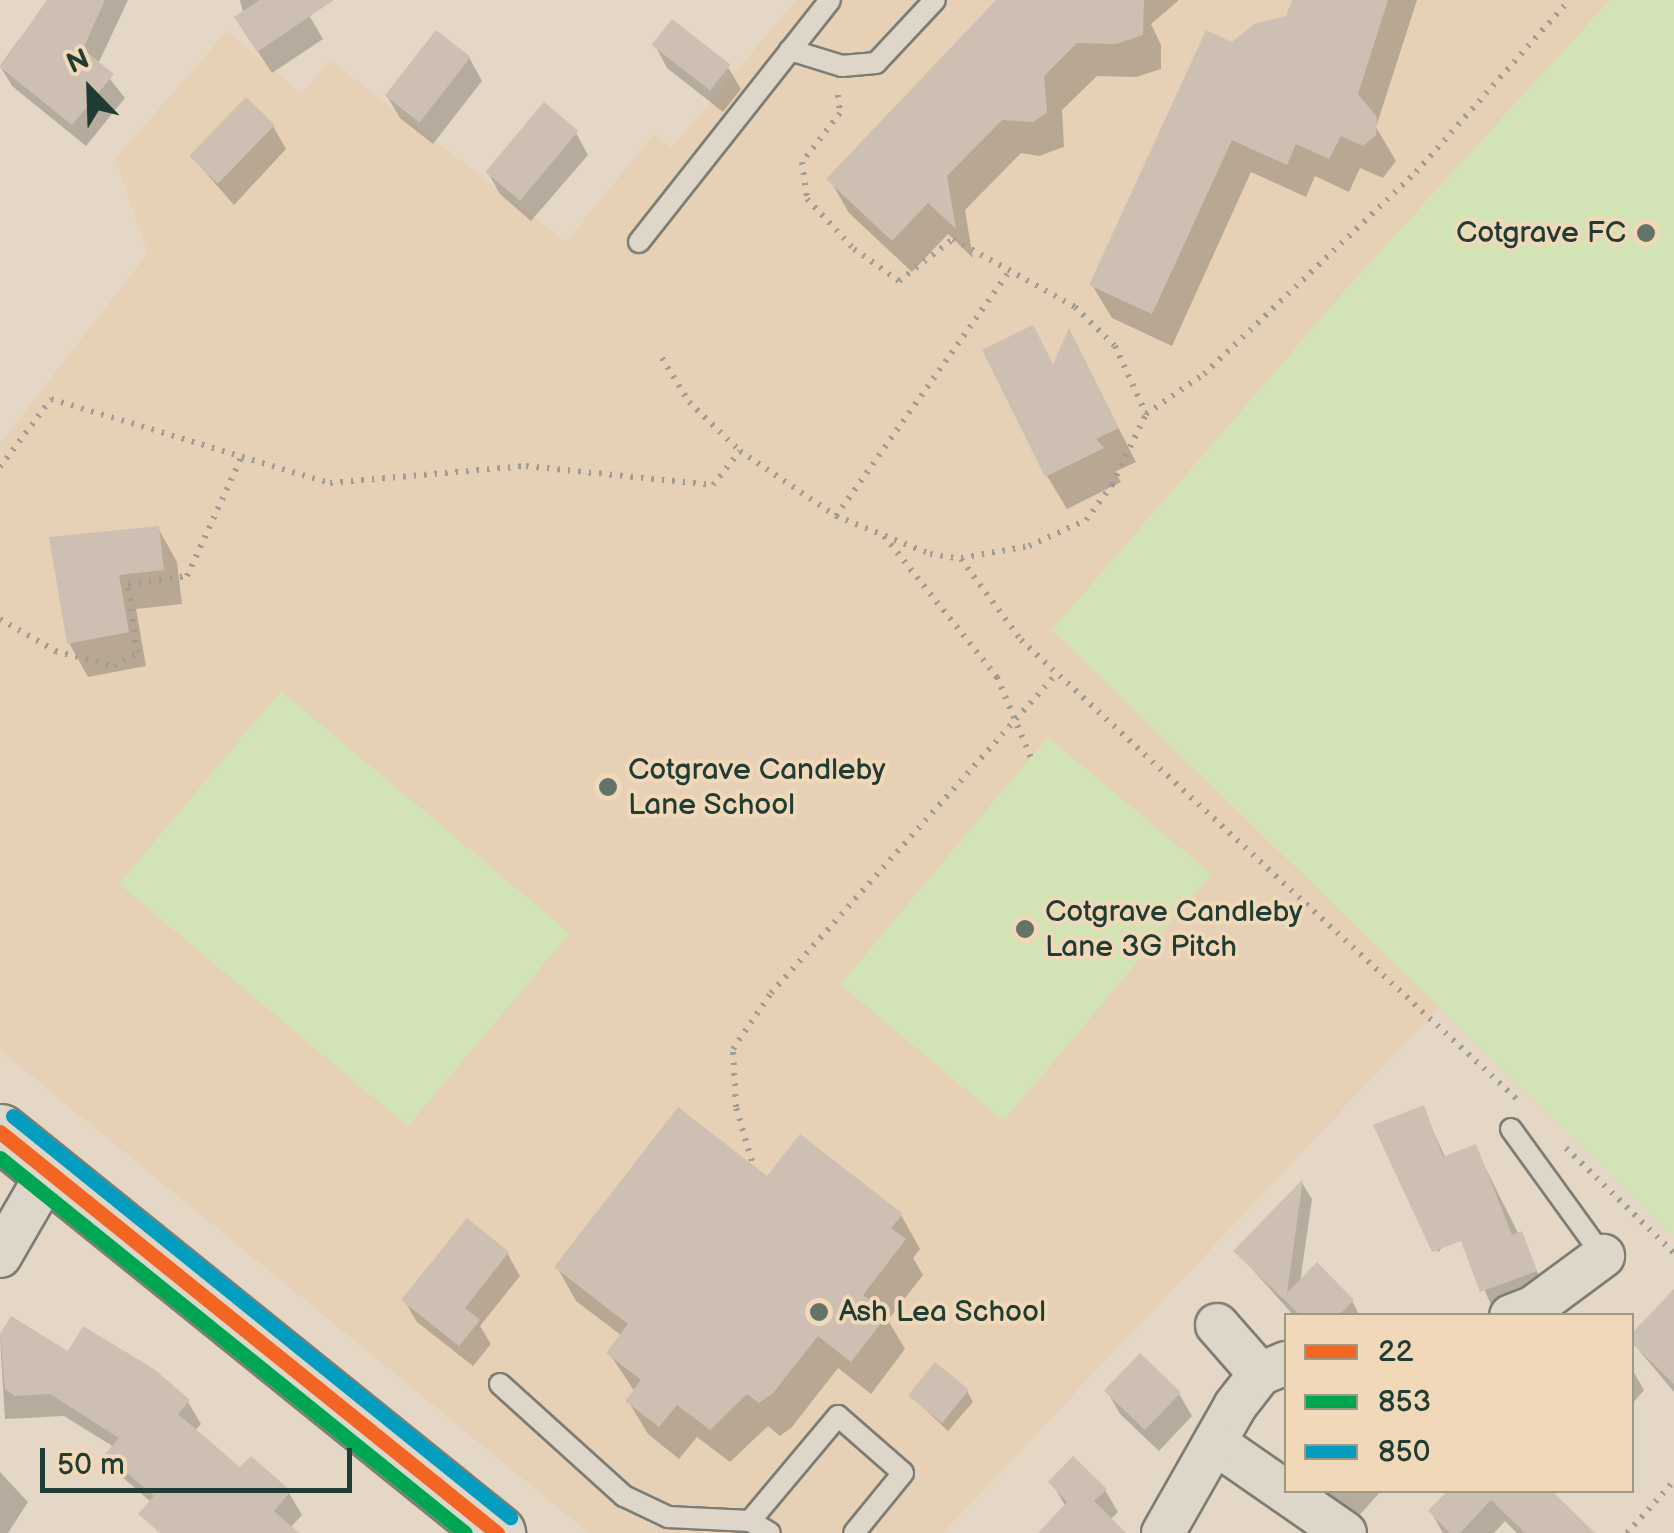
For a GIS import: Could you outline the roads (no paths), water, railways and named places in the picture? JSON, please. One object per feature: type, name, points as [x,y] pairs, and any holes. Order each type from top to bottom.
[{"type":"street","points":[[0,1132],[498,1533]]},
{"type":"street","points":[[0,1256],[49,1172]]},
{"type":"street","points":[[1520,1313],[1534,1308],[1602,1256]]},
{"type":"street","points":[[1164,1533],[1215,1442],[1274,1368],[1217,1325]]},
{"type":"street","points":[[1215,1442],[1284,1490]]},
{"type":"street","points":[[1288,1493],[1345,1533]]},
{"type":"lane","points":[[639,242],[830,0]]},
{"type":"lane","points":[[790,50],[834,62],[876,63],[936,0]]},
{"type":"lane","points":[[1511,1130],[1602,1256]]},
{"type":"lane","points":[[500,1384],[624,1496],[668,1517],[750,1521],[770,1533]]},
{"type":"lane","points":[[750,1521],[838,1416],[903,1473],[854,1533]]},
{"type":"place","name":"Cotgrave FC","points":[[1646,233]]},
{"type":"place","name":"Cotgrave Candleby Lane School","points":[[608,787]]},
{"type":"place","name":"Cotgrave Candleby Lane 3G Pitch","points":[[1025,929]]},
{"type":"place","name":"Ash Lea School","points":[[819,1312]]}]
